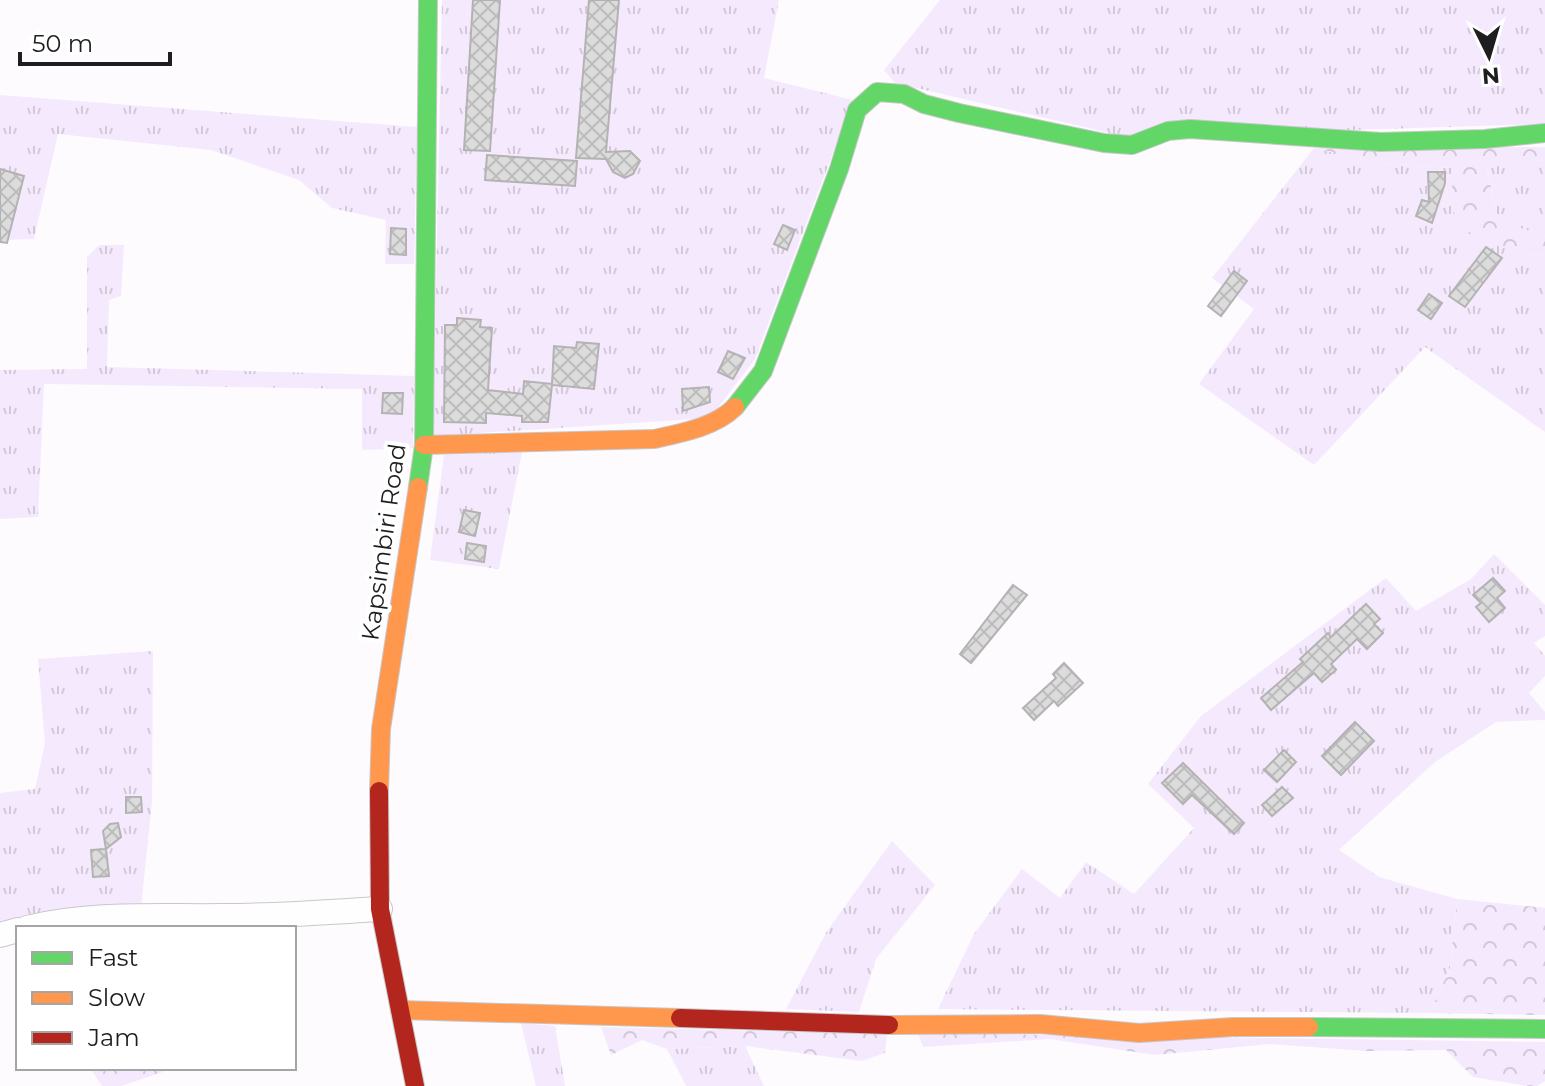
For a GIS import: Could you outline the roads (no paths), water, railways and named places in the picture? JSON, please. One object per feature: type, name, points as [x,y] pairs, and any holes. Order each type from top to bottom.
[{"type":"street","name":"Kapsimbiri Road","points":[[415,1086],[380,909],[379,806],[381,729],[424,445],[428,0]]},
{"type":"street","points":[[424,445],[654,439],[705,427],[724,418],[743,399],[763,371],[839,169],[857,110],[877,92],[904,94],[924,104],[959,113],[1104,143],[1132,145],[1168,131],[1190,129],[1381,142],[1485,139],[1545,133]]},
{"type":"street","points":[[35,926],[56,921],[140,916],[227,916],[380,909]]},
{"type":"street","points":[[400,1010],[897,1025],[1040,1024],[1139,1033],[1233,1027],[1545,1029]]}]
